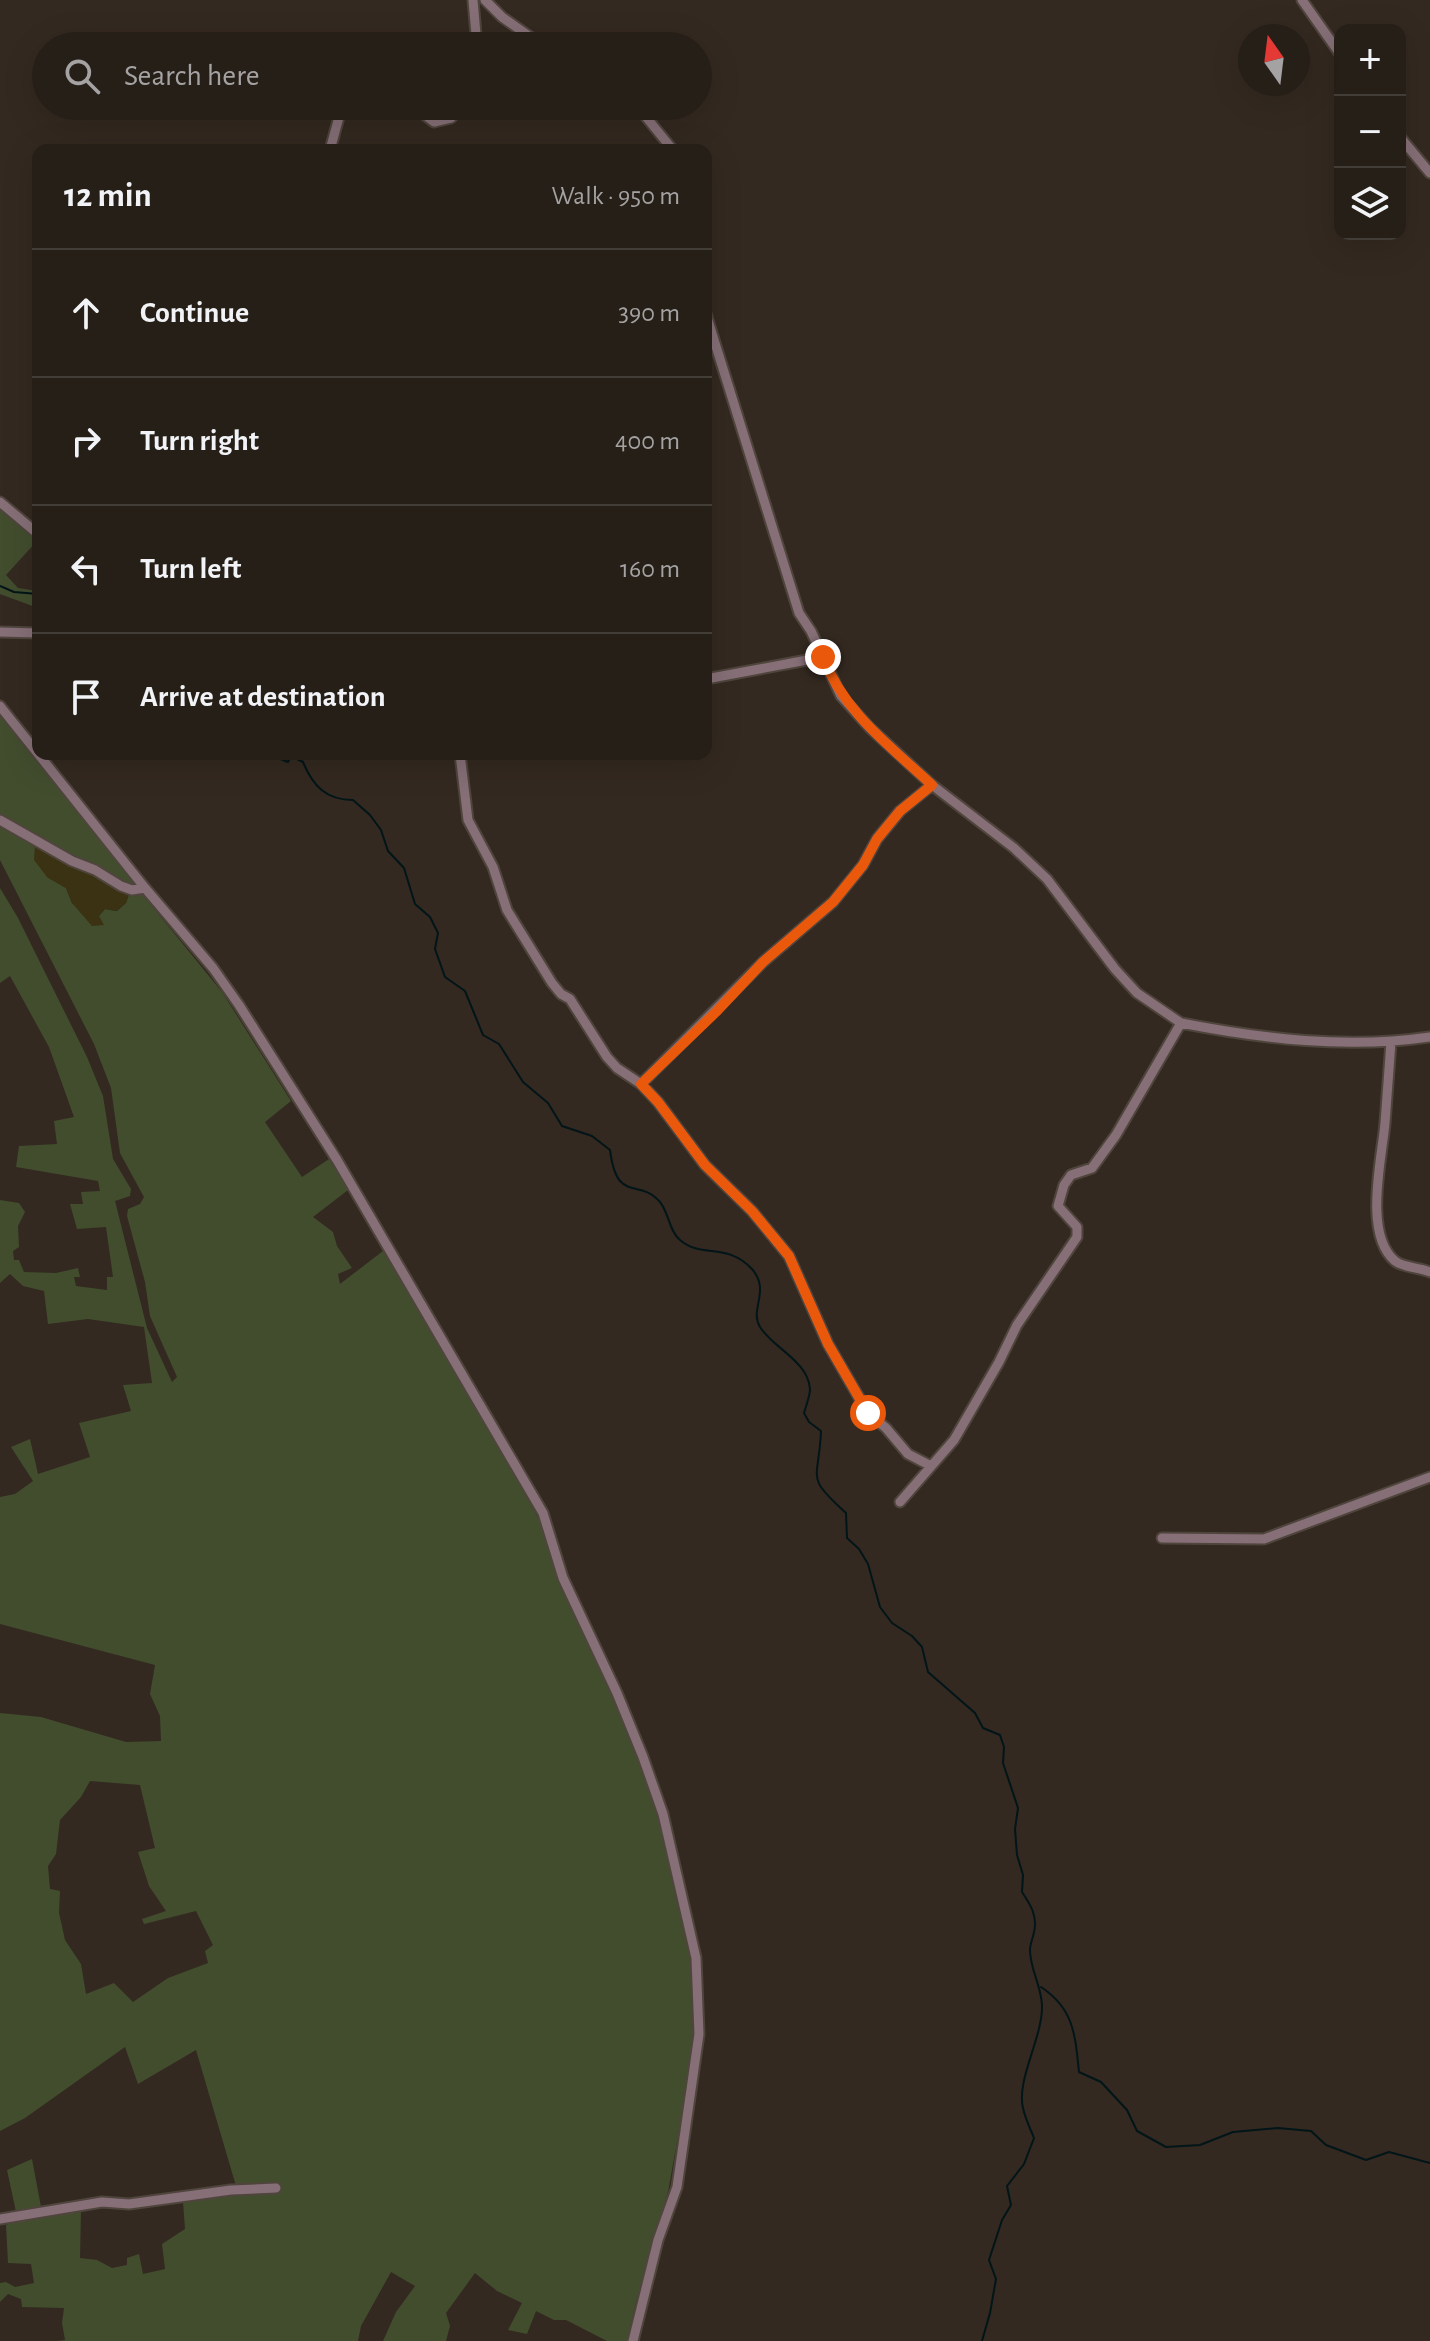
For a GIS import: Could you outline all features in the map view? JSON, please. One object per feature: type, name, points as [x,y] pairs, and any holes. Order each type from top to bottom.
[{"type":"street","points":[[473,0],[476,32]]},
{"type":"street","points":[[485,0],[523,32]]},
{"type":"street","points":[[1302,0],[1334,45]]},
{"type":"street","points":[[332,144],[338,120]]},
{"type":"street","points":[[648,120],[668,144]]},
{"type":"street","points":[[1406,144],[1430,173]]},
{"type":"street","points":[[712,333],[799,613],[811,631],[841,696],[870,728],[932,785],[1014,848],[1047,879],[1130,985],[1181,1023],[1269,1038],[1340,1043],[1430,1037]]},
{"type":"street","points":[[0,502],[32,529]]},
{"type":"street","points":[[0,632],[32,633]]},
{"type":"street","points":[[712,678],[823,657]]},
{"type":"street","points":[[0,706],[32,746]]},
{"type":"street","points":[[43,760],[213,968],[297,1097],[399,1264],[469,1390],[543,1513],[563,1578],[617,1693],[663,1814],[694,1947],[699,2034],[677,2187],[658,2240],[633,2341]]},
{"type":"street","points":[[461,760],[468,820],[493,867],[507,910],[552,983],[570,999],[607,1057],[658,1102],[705,1165],[752,1211],[789,1256],[828,1344],[868,1413],[886,1428],[908,1454],[931,1466]]},
{"type":"street","points":[[641,1084],[763,962],[833,902],[900,811],[932,785]]},
{"type":"street","points":[[0,820],[126,889],[145,888]]},
{"type":"street","points":[[900,1502],[964,1423],[1017,1325],[1077,1237],[1077,1227],[1058,1206],[1064,1185],[1073,1174],[1092,1168],[1116,1135],[1181,1023]]},
{"type":"street","points":[[1391,1042],[1377,1182],[1379,1226],[1384,1245],[1394,1260],[1430,1272]]},
{"type":"street","points":[[1162,1538],[1264,1539],[1427,1478],[1430,1465]]},
{"type":"street","points":[[0,2219],[102,2202],[129,2204],[231,2190],[276,2188]]},
{"type":"green space","points":[[0,509],[32,537],[32,546],[6,575],[18,588],[32,590],[32,606],[0,594]]},
{"type":"green space","points":[[0,715],[32,755],[32,760],[36,760],[138,886],[133,887],[75,859],[0,816]]},
{"type":"green space","points":[[0,826],[35,845],[47,877],[66,888],[72,903],[99,916],[105,909],[117,911],[126,903],[129,894],[143,895],[222,992],[291,1101],[265,1122],[302,1177],[329,1159],[348,1190],[313,1217],[333,1232],[337,1246],[352,1268],[338,1274],[340,1284],[383,1251],[517,1478],[550,1540],[599,1650],[662,1816],[689,1927],[696,2009],[687,2087],[668,2192],[627,2341],[607,2341],[566,2320],[554,2320],[536,2311],[527,2334],[508,2330],[522,2303],[497,2291],[475,2273],[446,2313],[450,2326],[446,2341],[383,2341],[396,2312],[415,2286],[391,2272],[361,2326],[358,2341],[58,2341],[65,2340],[62,2323],[64,2308],[22,2307],[21,2299],[8,2294],[0,2302],[0,2283],[6,2282],[15,2287],[34,2283],[31,2264],[8,2263],[6,2225],[31,2217],[81,2210],[80,2258],[97,2260],[112,2268],[127,2265],[127,2258],[139,2254],[143,2274],[165,2269],[162,2244],[185,2229],[183,2202],[241,2192],[279,2190],[277,2184],[236,2186],[196,2050],[138,2084],[125,2047],[25,2118],[0,2131],[0,1713],[41,1717],[126,1742],[161,1741],[160,1716],[150,1694],[155,1665],[0,1624],[0,1497],[15,1494],[33,1481],[11,1447],[30,1439],[38,1474],[90,1457],[79,1423],[131,1411],[123,1385],[152,1383],[144,1327],[88,1319],[48,1324],[44,1291],[23,1286],[10,1274],[0,1283],[0,1200],[19,1203],[25,1212],[18,1226],[19,1247],[13,1251],[14,1260],[19,1260],[24,1272],[56,1273],[78,1268],[80,1277],[74,1277],[76,1286],[107,1290],[107,1277],[113,1277],[106,1227],[77,1229],[70,1204],[83,1204],[81,1192],[100,1191],[98,1181],[16,1167],[19,1146],[57,1144],[54,1121],[74,1117],[49,1047],[10,976],[0,983],[0,888],[87,1057],[103,1096],[113,1159],[131,1189],[130,1196],[115,1201],[147,1328],[172,1382],[177,1377],[150,1316],[145,1282],[127,1216],[128,1209],[140,1204],[144,1197],[120,1153],[111,1088],[94,1044],[0,860]],"holes":[[[90,1781],[140,1785],[155,1848],[138,1852],[149,1886],[166,1911],[142,1919],[144,1924],[196,1911],[213,1945],[205,1951],[208,1963],[168,1978],[133,2002],[114,1983],[86,1994],[81,1964],[65,1940],[59,1913],[60,1891],[50,1889],[48,1866],[56,1854],[60,1820],[81,1797]]]},
{"type":"green space","points":[[32,2159],[41,2207],[16,2212],[7,2170]]},
{"type":"sand","points":[[35,845],[94,873],[109,885],[129,894],[126,903],[116,911],[105,909],[99,916],[104,925],[92,926],[72,903],[66,888],[47,877],[34,860]]},
{"type":"waterway","points":[[0,586],[14,592],[32,594]]},
{"type":"waterway","points":[[283,760],[289,760]]},
{"type":"waterway","points":[[299,760],[316,785],[335,797],[353,800],[381,830],[388,851],[404,868],[415,904],[430,917],[438,933],[435,949],[445,977],[465,991],[483,1035],[499,1044],[523,1082],[548,1103],[562,1126],[592,1136],[610,1150],[618,1178],[623,1184],[644,1191],[660,1202],[680,1240],[697,1249],[733,1256],[752,1269],[760,1285],[757,1313],[760,1327],[797,1363],[808,1379],[810,1392],[804,1413],[809,1422],[821,1431],[817,1469],[819,1484],[846,1513],[847,1538],[859,1549],[868,1564],[880,1607],[892,1623],[922,1647],[928,1672],[975,1713],[983,1728],[1000,1735],[1004,1747],[1003,1763],[1018,1808],[1015,1829],[1017,1855],[1023,1875],[1022,1892],[1034,1915],[1030,1957],[1042,2005],[1022,2097],[1034,2138],[1024,2164],[1007,2186],[1011,2205],[1002,2220],[989,2260],[996,2279],[982,2341]]},
{"type":"waterway","points":[[1041,1987],[1060,2004],[1071,2024],[1079,2072],[1101,2082],[1127,2110],[1137,2131],[1166,2147],[1200,2145],[1233,2132],[1278,2128],[1311,2131],[1326,2145],[1366,2160],[1389,2152],[1430,2163]]},
{"type":"route","points":[[823,657],[841,696],[870,728],[932,785],[900,811],[833,902],[763,962],[641,1084],[705,1165],[752,1211],[789,1256],[814,1317],[868,1413]]}]
